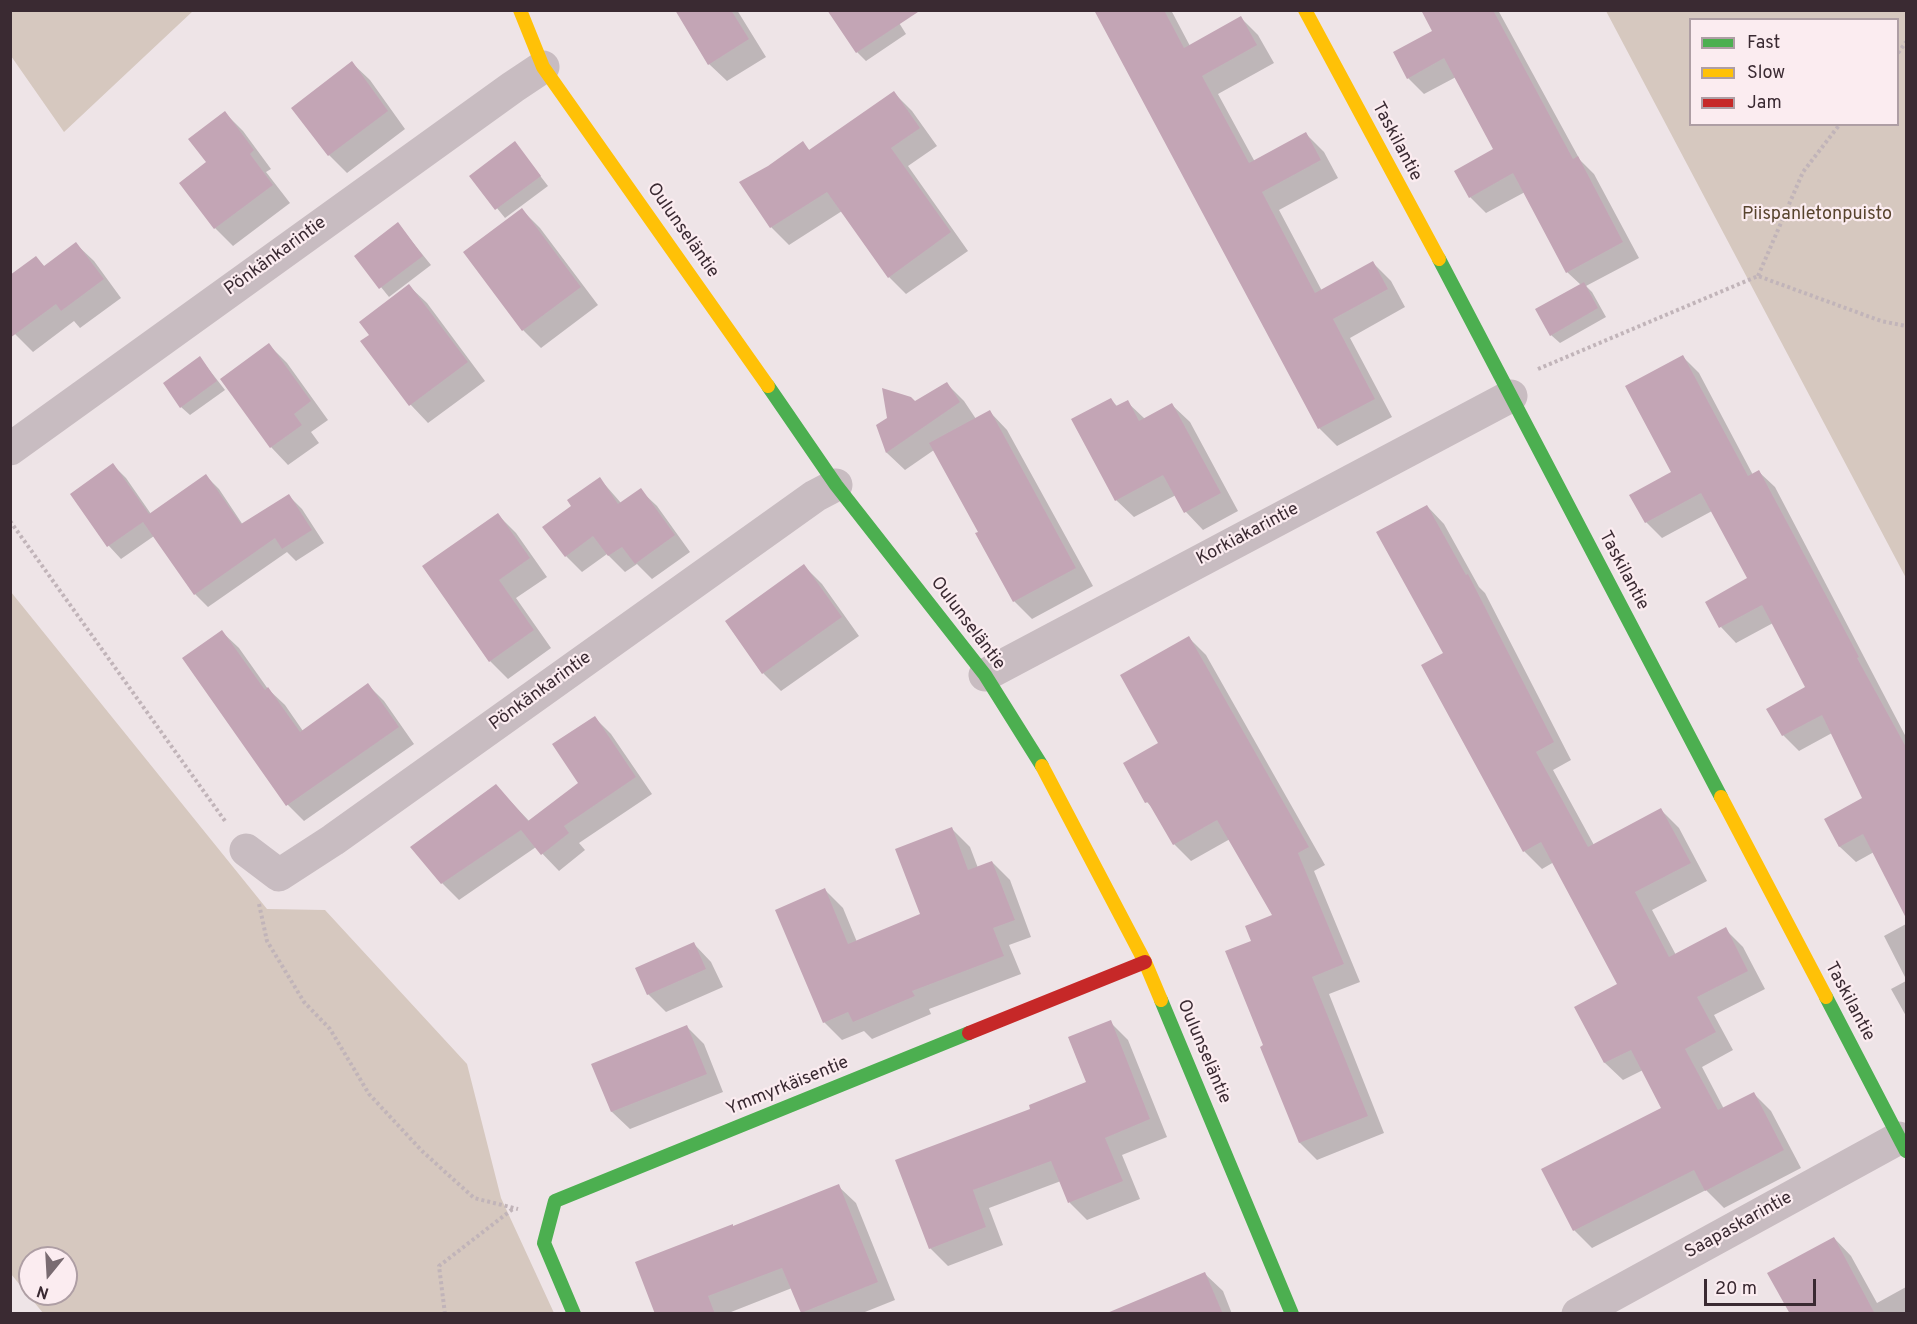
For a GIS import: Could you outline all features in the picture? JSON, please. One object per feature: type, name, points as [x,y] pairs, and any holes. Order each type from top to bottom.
[{"type":"street","name":"Oulunseläntie","points":[[520,10],[543,67],[710,302],[836,485],[985,675],[1050,779],[1145,962],[1292,1314]]},
{"type":"street","name":"Taskilantie","points":[[1305,10],[1508,389],[1903,1144]]},
{"type":"street","name":"Pönkänkarintie","points":[[10,449],[503,93],[543,67]]},
{"type":"street","name":"Korkiakarintie","points":[[985,675],[1508,389]]},
{"type":"street","name":"Pönkänkarintie","points":[[246,850],[279,875],[333,840],[815,496],[836,485]]},
{"type":"street","name":"Ymmyrkäisentie","points":[[574,1314],[544,1244],[555,1201],[1145,962]]},
{"type":"street","name":"Saapaskarintie","points":[[1578,1314],[1903,1144]]},
{"type":"path","points":[[1508,389],[1758,276],[1803,172],[1838,126]]},
{"type":"path","points":[[1758,276],[1881,321],[1906,326]]},
{"type":"path","points":[[10,521],[246,850],[267,941],[304,1002],[330,1029],[369,1094],[422,1151],[474,1198],[551,1217]]},
{"type":"path","points":[[446,1314],[440,1266],[514,1208]]},
{"type":"green space","points":[[10,11],[193,11],[64,132],[11,56]]},
{"type":"green space","name":"Piispanletonpuisto","points":[[1606,11],[1906,11],[1906,578]]},
{"type":"green space","points":[[11,592],[267,909],[325,910],[467,1064],[501,1198],[554,1313],[43,1313],[37,1306],[78,1306],[78,1246],[18,1246],[18,1283],[11,1274]]},
{"type":"building","points":[[675,10],[731,10],[749,39],[708,65]]},
{"type":"building","points":[[827,10],[921,10],[856,53]]},
{"type":"building","points":[[1094,10],[1164,10],[1184,48],[1241,16],[1257,45],[1202,76],[1249,163],[1306,132],[1321,160],[1262,192],[1315,293],[1373,261],[1388,289],[1333,319],[1375,399],[1318,429]]},
{"type":"building","points":[[1421,10],[1493,10],[1573,159],[1578,156],[1623,242],[1566,273],[1513,173],[1469,198],[1454,171],[1493,149],[1444,58],[1407,79],[1393,52],[1432,31]]},
{"type":"building","points":[[352,61],[388,111],[328,156],[291,108]]},
{"type":"building","points":[[894,91],[920,128],[891,148],[951,232],[888,278],[827,192],[770,228],[739,182],[768,166],[803,141],[809,150]]},
{"type":"building","points":[[225,111],[254,150],[250,154],[273,185],[214,229],[179,183],[206,162],[188,139]]},
{"type":"building","points":[[515,141],[541,176],[495,210],[469,176]]},
{"type":"building","points":[[522,208],[581,287],[522,331],[463,252]]},
{"type":"building","points":[[398,222],[423,256],[379,289],[354,256]]},
{"type":"building","points":[[76,242],[104,279],[61,311],[56,304],[10,338],[10,275],[36,256],[44,266]]},
{"type":"building","points":[[1584,282],[1598,308],[1550,336],[1535,309]]},
{"type":"building","points":[[409,284],[468,362],[409,406],[360,341],[369,335],[359,322]]},
{"type":"building","points":[[269,343],[311,401],[294,414],[302,425],[270,448],[220,379]]},
{"type":"building","points":[[1683,355],[1748,476],[1759,470],[1906,747],[1906,918],[1863,834],[1839,847],[1824,819],[1862,798],[1822,715],[1782,736],[1766,709],[1805,687],[1762,605],[1719,628],[1705,602],[1747,578],[1701,493],[1645,523],[1629,495],[1671,472],[1625,386]]},
{"type":"building","points":[[200,356],[217,381],[180,408],[163,383]]},
{"type":"building","points":[[947,382],[960,402],[886,453],[876,425],[887,418],[882,388],[911,397],[915,401]]},
{"type":"building","points":[[1111,398],[1116,406],[1128,400],[1139,421],[1172,403],[1221,493],[1184,513],[1163,475],[1115,501],[1071,419]]},
{"type":"building","points":[[990,410],[1076,568],[1013,602],[929,443]]},
{"type":"building","points":[[113,463],[149,514],[206,474],[241,524],[289,494],[312,530],[282,549],[275,538],[194,595],[143,522],[107,547],[70,494]]},
{"type":"building","points":[[600,477],[618,504],[641,488],[675,535],[635,564],[622,547],[608,556],[593,536],[565,557],[542,527],[571,506],[567,500]]},
{"type":"building","points":[[1427,505],[1466,575],[1468,574],[1554,742],[1536,752],[1588,847],[1661,808],[1691,863],[1635,892],[1669,957],[1726,927],[1748,971],[1697,997],[1716,1032],[1685,1049],[1718,1110],[1754,1092],[1784,1150],[1705,1191],[1694,1170],[1573,1231],[1541,1169],[1661,1108],[1631,1050],[1604,1063],[1574,1007],[1617,984],[1541,842],[1523,852],[1421,665],[1443,653],[1376,532]]},
{"type":"building","points":[[498,513],[530,558],[499,580],[534,630],[489,662],[422,566]]},
{"type":"building","points":[[804,564],[842,617],[762,674],[725,621]]},
{"type":"building","points":[[222,630],[265,690],[268,687],[300,732],[368,683],[399,727],[286,806],[182,658]]},
{"type":"building","points":[[1189,636],[1309,847],[1298,853],[1344,964],[1312,977],[1368,1116],[1299,1143],[1260,1047],[1263,1045],[1225,951],[1251,941],[1245,926],[1272,915],[1217,820],[1173,845],[1148,802],[1145,803],[1123,763],[1158,743],[1120,675]]},
{"type":"building","points":[[595,716],[636,777],[564,826],[569,833],[541,855],[521,830],[441,884],[410,847],[496,784],[528,821],[578,783],[552,744]]},
{"type":"building","points":[[952,827],[968,870],[992,861],[1015,920],[993,928],[1004,956],[912,991],[915,996],[853,1022],[848,1012],[823,1023],[775,910],[825,888],[848,944],[920,914],[895,849]]},
{"type":"building","points":[[694,942],[706,969],[647,995],[635,968]]},
{"type":"building","points":[[1111,1020],[1150,1119],[1105,1138],[1123,1181],[1068,1203],[1051,1161],[973,1190],[986,1227],[929,1249],[895,1160],[1030,1109],[1029,1105],[1086,1082],[1068,1037]]},
{"type":"building","points":[[687,1025],[707,1074],[611,1112],[591,1064]]},
{"type":"building","points":[[839,1184],[878,1282],[801,1313],[782,1268],[708,1296],[715,1314],[655,1314],[635,1262]]},
{"type":"building","points":[[1834,1237],[1875,1314],[1790,1314],[1767,1273]]},
{"type":"building","points":[[1205,1272],[1223,1314],[1107,1314],[1107,1313]]},
{"type":"traffic: fast","points":[[1439,259],[1721,797]]},
{"type":"traffic: fast","points":[[768,386],[836,485],[985,675],[1042,766]]},
{"type":"traffic: fast","points":[[1826,997],[1906,1151]]},
{"type":"traffic: fast","points":[[1161,1000],[1292,1314]]},
{"type":"traffic: fast","points":[[574,1314],[544,1243],[555,1201],[969,1033]]},
{"type":"traffic: slow","points":[[520,10],[543,67],[768,386]]},
{"type":"traffic: slow","points":[[1305,10],[1439,259]]},
{"type":"traffic: slow","points":[[1042,766],[1145,962],[1161,1000]]},
{"type":"traffic: slow","points":[[1721,797],[1826,997]]},
{"type":"traffic: jam","points":[[969,1033],[1145,962]]}]
